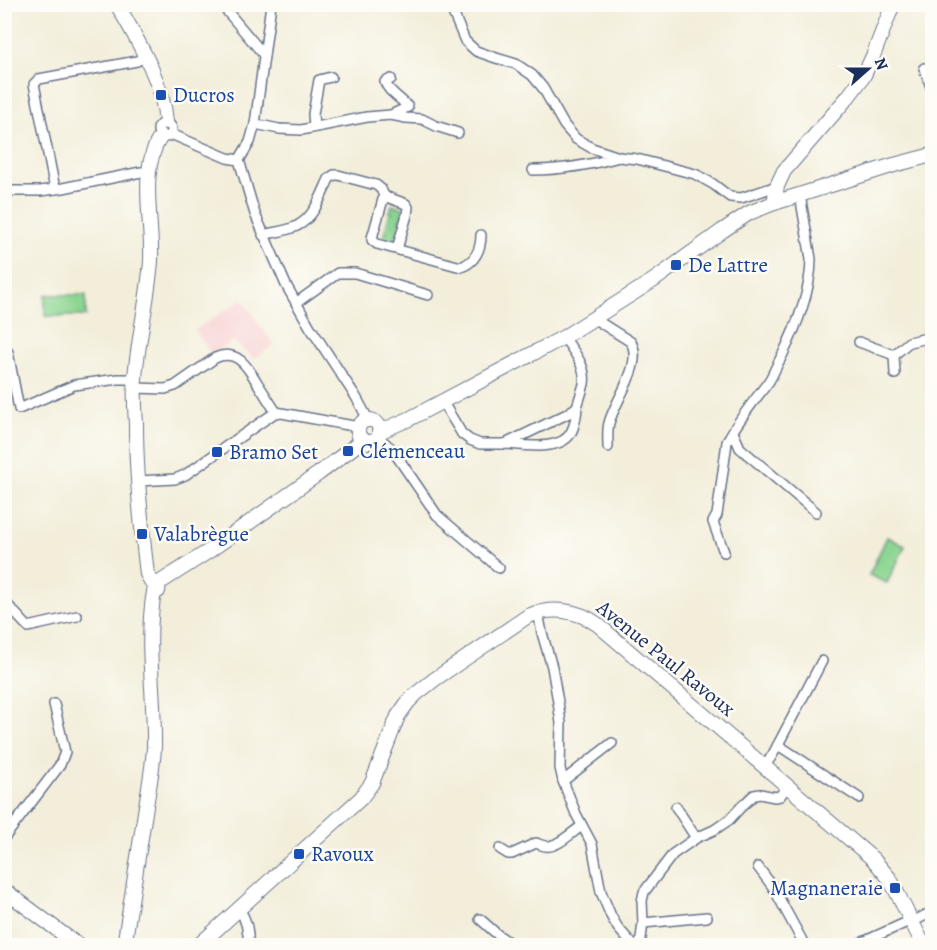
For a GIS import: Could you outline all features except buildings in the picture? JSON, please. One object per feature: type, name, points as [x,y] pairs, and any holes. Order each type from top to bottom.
[{"type":"street","points":[[117,4],[154,76],[161,95],[166,131],[154,146],[149,172],[151,259],[135,384],[138,481],[147,574],[155,586]]},
{"type":"street","points":[[221,4],[264,55]]},
{"type":"street","points":[[271,4],[255,124],[250,142],[239,160],[255,214],[286,285],[310,327],[364,409],[364,429]]},
{"type":"street","points":[[454,4],[454,15],[465,40],[476,51],[516,63],[532,75],[543,88],[564,125],[576,139],[592,148],[619,156],[695,174],[713,184],[725,195],[736,198],[747,197],[777,186]]},
{"type":"street","points":[[774,203],[777,186],[784,171],[848,97],[862,77],[893,4]]},
{"type":"street","points":[[55,189],[34,84],[39,79],[137,61],[145,56]]},
{"type":"street","points":[[924,68],[933,89]]},
{"type":"street","points":[[314,127],[313,114],[319,80],[331,77]]},
{"type":"street","points":[[391,79],[385,82],[387,87],[408,107],[391,115]]},
{"type":"street","points":[[255,124],[279,129],[302,130],[367,117],[391,115],[422,119],[458,133]]},
{"type":"street","points":[[166,131],[227,158],[239,160]]},
{"type":"street","points":[[378,435],[564,337],[654,280],[749,213],[894,165],[933,155]]},
{"type":"street","points":[[533,170],[565,169],[594,164],[619,156]]},
{"type":"street","points":[[4,190],[40,191],[149,172]]},
{"type":"street","points":[[263,235],[293,228],[309,217],[329,179],[334,175],[376,185],[381,189],[384,196],[372,238],[377,244],[461,267],[474,259],[481,242],[481,235]]},
{"type":"street","points":[[724,552],[713,522],[717,515],[727,442],[771,377],[790,340],[803,303],[811,269],[800,195]]},
{"type":"street","points":[[384,196],[406,204],[408,207],[397,249]]},
{"type":"street","points":[[296,303],[338,273],[355,273],[428,295]]},
{"type":"street","points":[[593,318],[631,342],[634,348],[632,367],[609,423],[608,447]]},
{"type":"street","points":[[442,401],[462,434],[480,444],[520,446],[558,444],[566,439],[573,430],[584,383],[581,363],[564,337]]},
{"type":"street","points":[[894,355],[909,342],[933,337]]},
{"type":"street","points":[[859,342],[894,355]]},
{"type":"street","points":[[8,352],[19,409],[74,385],[118,379],[165,389],[175,386],[215,358],[231,355],[248,368],[276,412]]},
{"type":"street","points":[[894,355],[895,374]]},
{"type":"street","points":[[505,444],[577,408]]},
{"type":"street","points":[[138,481],[175,479],[185,476],[276,412],[364,429]]},
{"type":"street","points":[[124,945],[154,749],[149,627],[155,586],[318,474],[372,421],[378,426],[378,435],[392,449],[438,515],[499,568]]},
{"type":"street","points":[[733,432],[740,448],[816,512]]},
{"type":"street","points":[[4,601],[28,627],[77,616]]},
{"type":"street","name":"Avenue Paul Ravoux","points":[[198,945],[368,790],[398,716],[416,694],[516,623],[538,612],[559,610],[574,612],[593,621],[879,865],[890,879],[924,945]]},
{"type":"street","points":[[538,612],[558,702],[561,723],[560,768],[563,781],[592,844],[602,892],[611,916],[618,928],[635,945]]},
{"type":"street","points":[[765,766],[822,661]]},
{"type":"street","points":[[4,838],[60,765],[65,752],[54,704]]},
{"type":"street","points":[[563,781],[612,743]]},
{"type":"street","points":[[778,745],[859,798]]},
{"type":"street","points":[[640,945],[644,892],[673,854],[729,820],[754,795],[780,796],[788,785]]},
{"type":"street","points":[[676,807],[696,838]]},
{"type":"street","points":[[500,849],[512,854],[536,843],[550,846],[582,826]]},
{"type":"street","points":[[758,867],[773,887],[805,945]]},
{"type":"street","points":[[4,890],[79,945]]},
{"type":"street","points":[[238,909],[248,927],[248,945]]},
{"type":"street","points":[[854,945],[933,912]]},
{"type":"street","points":[[643,923],[707,917]]},
{"type":"street","points":[[480,919],[514,945]]},
{"type":"shaded area","points":[[242,299],[274,345],[254,359],[233,341],[212,355],[195,330]]},
{"type":"green space","points":[[392,205],[404,208],[394,245],[382,241]]},
{"type":"green space","points":[[45,295],[86,295],[86,316],[45,316]]},
{"type":"green space","points":[[887,537],[905,546],[887,583],[869,575]]},
{"type":"place","name":"Ducros","points":[[161,95]]},
{"type":"place","name":"De Lattre","points":[[676,265]]},
{"type":"place","name":"Clémenceau","points":[[348,451]]},
{"type":"place","name":"Bramo Set","points":[[217,452]]},
{"type":"place","name":"Valabrègue","points":[[142,534]]},
{"type":"place","name":"Ravoux","points":[[299,854]]},
{"type":"place","name":"Magnaneraie","points":[[895,888]]}]
